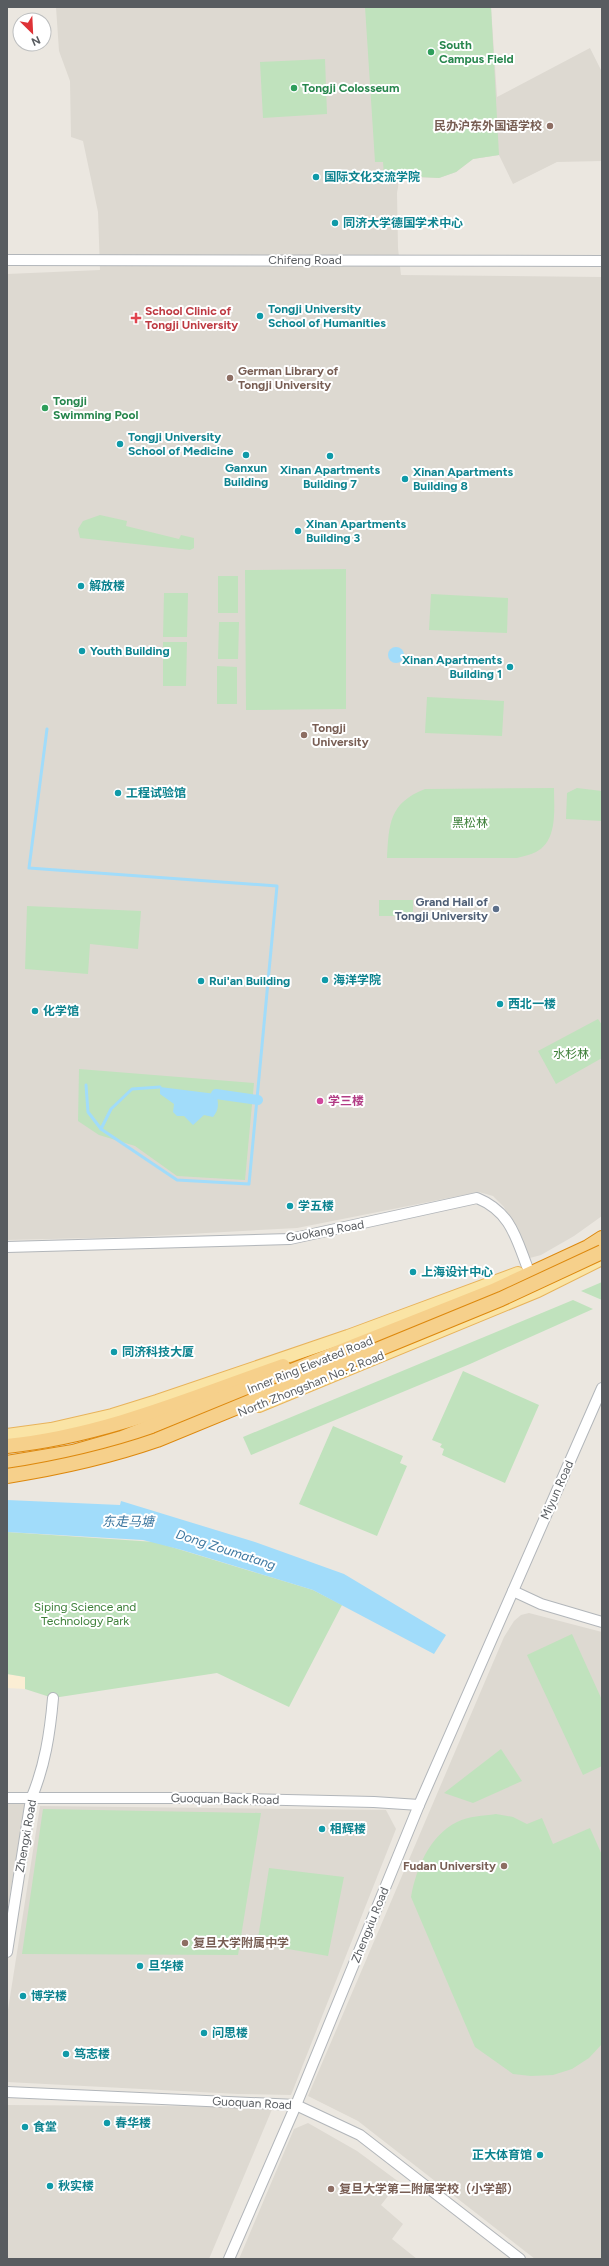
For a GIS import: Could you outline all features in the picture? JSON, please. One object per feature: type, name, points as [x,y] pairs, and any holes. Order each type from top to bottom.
[{"type":"highway","name":"Inner Ring Elevated Road","points":[[7,1462],[73,1452],[122,1438],[493,1291],[588,1247],[602,1238]]},
{"type":"highway","name":"Inner Ring Elevated Road","points":[[7,1476],[85,1461],[129,1450],[157,1440],[501,1299],[586,1261],[602,1252]]},
{"type":"highway","points":[[8,1442],[85,1433],[148,1415],[450,1308]]},
{"type":"main road","points":[[8,1442],[51,1429],[112,1415],[157,1401],[348,1336],[528,1269],[585,1245],[602,1234]]},
{"type":"main road","name":"North Zhongshan No. 2 Road","points":[[7,1468],[61,1463],[123,1452],[188,1433],[538,1291],[602,1259]]},
{"type":"street","name":"Chifeng Road","points":[[7,260],[602,261]]},
{"type":"street","name":"Guokang Road","points":[[7,1247],[290,1239],[477,1198],[491,1204],[508,1221],[528,1269]]},
{"type":"street","name":"Miyun Road","points":[[513,1591],[602,1388]]},
{"type":"street","points":[[513,1591],[541,1604],[602,1622]]},
{"type":"street","name":"Zhengxiu Road","points":[[229,2259],[296,2105],[419,1805],[513,1591]]},
{"type":"street","name":"Zhengxi Road","points":[[7,1952],[31,1799],[41,1776],[50,1730],[52,1698]]},
{"type":"street","name":"Guoquan Back Road","points":[[7,1798],[213,1798],[381,1802],[419,1805]]},
{"type":"street","name":"Guoquan Road","points":[[7,2092],[296,2105],[360,2135],[520,2259]]},
{"type":"shaded area","name":"Tongji University","points":[[56,7],[491,7],[497,97],[590,48],[602,72],[602,161],[557,162],[513,184],[499,155],[473,159],[456,172],[439,178],[410,177],[399,181],[397,193],[398,248],[401,275],[602,277],[602,1216],[574,1236],[541,1255],[526,1259],[504,1207],[493,1196],[479,1192],[297,1228],[134,1237],[7,1240],[7,274],[100,270],[98,212],[83,141],[71,137],[70,81],[59,51]]},
{"type":"shaded area","name":"Fudan University","points":[[529,1613],[602,1632],[602,2259],[535,2259],[358,2121],[308,2096],[504,1637],[514,1621],[521,1615]]},
{"type":"shaded area","points":[[7,1674],[25,1677],[25,1689],[7,1688]]},
{"type":"shaded area","points":[[7,1804],[25,1804],[7,1912]]},
{"type":"shaded area","name":"复旦大学附属中学","points":[[40,1806],[386,1810],[396,1829],[291,2095],[238,2094],[7,2082],[7,2016]]},
{"type":"shaded area","points":[[7,2105],[273,2107],[209,2259],[7,2259]]},
{"type":"shaded area","name":"复旦大学第二附属学校（小学部）","points":[[308,2123],[357,2151],[399,2182],[381,2205],[403,2224],[392,2239],[417,2259],[239,2259],[294,2129]]},
{"type":"green space","name":"South Campus Field","points":[[365,7],[491,7],[499,155],[473,159],[456,172],[439,178],[384,175],[383,162],[375,162]]},
{"type":"green space","name":"Tongji Colosseum","points":[[325,59],[327,114],[263,118],[260,62]]},
{"type":"green space","points":[[100,515],[127,521],[126,526],[179,539],[181,535],[194,538],[194,548],[190,550],[80,538],[78,529],[83,521]]},
{"type":"green space","points":[[346,569],[346,709],[246,710],[245,570]]},
{"type":"green space","points":[[218,576],[238,576],[238,613],[218,613]]},
{"type":"green space","points":[[164,593],[188,593],[187,637],[163,637]]},
{"type":"green space","points":[[431,594],[508,598],[507,633],[429,630]]},
{"type":"green space","points":[[219,622],[239,622],[238,659],[218,659]]},
{"type":"green space","points":[[163,642],[187,642],[186,686],[163,686]]},
{"type":"green space","points":[[217,666],[237,667],[237,704],[217,704]]},
{"type":"green space","points":[[427,697],[504,701],[502,736],[425,733]]},
{"type":"green space","name":"黑松林","points":[[554,788],[554,815],[551,832],[543,847],[534,853],[517,858],[387,858],[390,825],[393,816],[404,801],[425,789]]},
{"type":"green space","points":[[577,788],[602,791],[602,821],[566,819],[567,793]]},
{"type":"green space","points":[[379,900],[413,900],[413,916],[379,916]]},
{"type":"green space","points":[[27,906],[141,911],[138,949],[90,944],[88,974],[25,969]]},
{"type":"green space","name":"水杉林","points":[[598,1019],[602,1025],[602,1058],[556,1084],[538,1051]]},
{"type":"green space","points":[[79,1069],[254,1083],[245,1180],[177,1176],[135,1146],[99,1135],[78,1121]]},
{"type":"green space","points":[[602,1282],[602,1300],[581,1291]]},
{"type":"green space","points":[[573,1300],[593,1309],[470,1364],[251,1455],[243,1437]]},
{"type":"green space","points":[[463,1371],[539,1405],[505,1483],[442,1455],[444,1449],[440,1447],[442,1444],[432,1440]]},
{"type":"green space","points":[[333,1426],[403,1456],[400,1463],[407,1466],[377,1536],[299,1504]]},
{"type":"green space","name":"Siping Science and Technology Park","points":[[7,1532],[155,1542],[313,1590],[342,1605],[289,1707],[217,1673],[53,1698],[25,1689],[25,1677],[7,1674]]},
{"type":"green space","points":[[572,1634],[602,1700],[602,1766],[583,1775],[527,1655]]},
{"type":"green space","points":[[501,1749],[522,1781],[473,1803],[444,1793]]},
{"type":"green space","points":[[43,1809],[261,1813],[238,1955],[22,1954]]},
{"type":"green space","points":[[496,1814],[513,1817],[527,1824],[542,1818],[553,1844],[590,1828],[602,1855],[602,2044],[589,2058],[572,2069],[553,2075],[531,2076],[513,2074],[475,2047],[411,1897],[416,1875],[425,1854],[431,1844],[447,1828],[457,1822],[471,1817]]},
{"type":"green space","points":[[269,1868],[344,1877],[328,1956],[271,1946],[265,1940],[258,1938]]},
{"type":"water","points":[[393,647],[399,647],[404,652],[402,661],[399,663],[393,663],[388,658],[388,652]]},
{"type":"water","points":[[160,1087],[216,1094],[218,1103],[216,1112],[213,1117],[204,1115],[193,1125],[184,1116],[177,1116],[173,1112],[174,1104],[160,1094]]},
{"type":"water","name":"东走马塘","points":[[7,1500],[120,1505],[121,1501],[255,1542],[344,1574],[446,1635],[434,1654],[313,1590],[182,1550],[143,1540],[7,1532]]},
{"type":"waterway","points":[[47,729],[29,868],[277,886],[249,1184],[177,1180],[101,1129],[88,1112],[86,1085]]},
{"type":"waterway","points":[[101,1129],[111,1109],[132,1089],[160,1087]]},
{"type":"waterway","points":[[216,1094],[258,1100]]},
{"type":"place","name":"South Campus Field","points":[[431,52]]},
{"type":"place","name":"Tongji Colosseum","points":[[294,88]]},
{"type":"place","name":"民办沪东外国语学校","points":[[550,126]]},
{"type":"place","name":"国际文化交流学院","points":[[316,177]]},
{"type":"place","name":"同济大学德国学术中心","points":[[335,223]]},
{"type":"place","name":"Tongji University School of Humanities","points":[[260,316]]},
{"type":"place","name":"School Clinic of Tongji University","points":[[136,318]]},
{"type":"place","name":"German Library of Tongji University","points":[[230,378]]},
{"type":"place","name":"Tongji Swimming Pool","points":[[45,408]]},
{"type":"place","name":"Tongji University School of Medicine","points":[[120,444]]},
{"type":"place","name":"Ganxun Building","points":[[246,455]]},
{"type":"place","name":"Xinan Apartments Building 7","points":[[330,456]]},
{"type":"place","name":"Xinan Apartments Building 8","points":[[405,479]]},
{"type":"place","name":"Xinan Apartments Building 3","points":[[298,531]]},
{"type":"place","name":"解放楼","points":[[81,586]]},
{"type":"place","name":"Youth Building","points":[[82,651]]},
{"type":"place","name":"Xinan Apartments Building 1","points":[[510,667]]},
{"type":"place","name":"Tongji University","points":[[304,735]]},
{"type":"place","name":"工程试验馆","points":[[118,793]]},
{"type":"place","name":"Grand Hall of Tongji University","points":[[496,909]]},
{"type":"place","name":"海洋学院","points":[[325,980]]},
{"type":"place","name":"Rui'an Building","points":[[201,981]]},
{"type":"place","name":"西北一楼","points":[[500,1004]]},
{"type":"place","name":"化学馆","points":[[35,1011]]},
{"type":"place","name":"学三楼","points":[[320,1101]]},
{"type":"place","name":"学五楼","points":[[290,1206]]},
{"type":"place","name":"上海设计中心","points":[[413,1272]]},
{"type":"place","name":"同济科技大厦","points":[[114,1352]]},
{"type":"place","name":"相辉楼","points":[[322,1829]]},
{"type":"place","name":"Fudan University","points":[[504,1866]]},
{"type":"place","name":"复旦大学附属中学","points":[[185,1943]]},
{"type":"place","name":"旦华楼","points":[[140,1966]]},
{"type":"place","name":"博学楼","points":[[23,1996]]},
{"type":"place","name":"问思楼","points":[[204,2033]]},
{"type":"place","name":"笃志楼","points":[[66,2054]]},
{"type":"place","name":"春华楼","points":[[107,2123]]},
{"type":"place","name":"食堂","points":[[25,2127]]},
{"type":"place","name":"正大体育馆","points":[[540,2155]]},
{"type":"place","name":"秋实楼","points":[[50,2186]]},
{"type":"place","name":"复旦大学第二附属学校（小学部）","points":[[331,2189]]},
{"type":"water label","name":"Dong Zoumatang","points":[[226,1549]]}]
